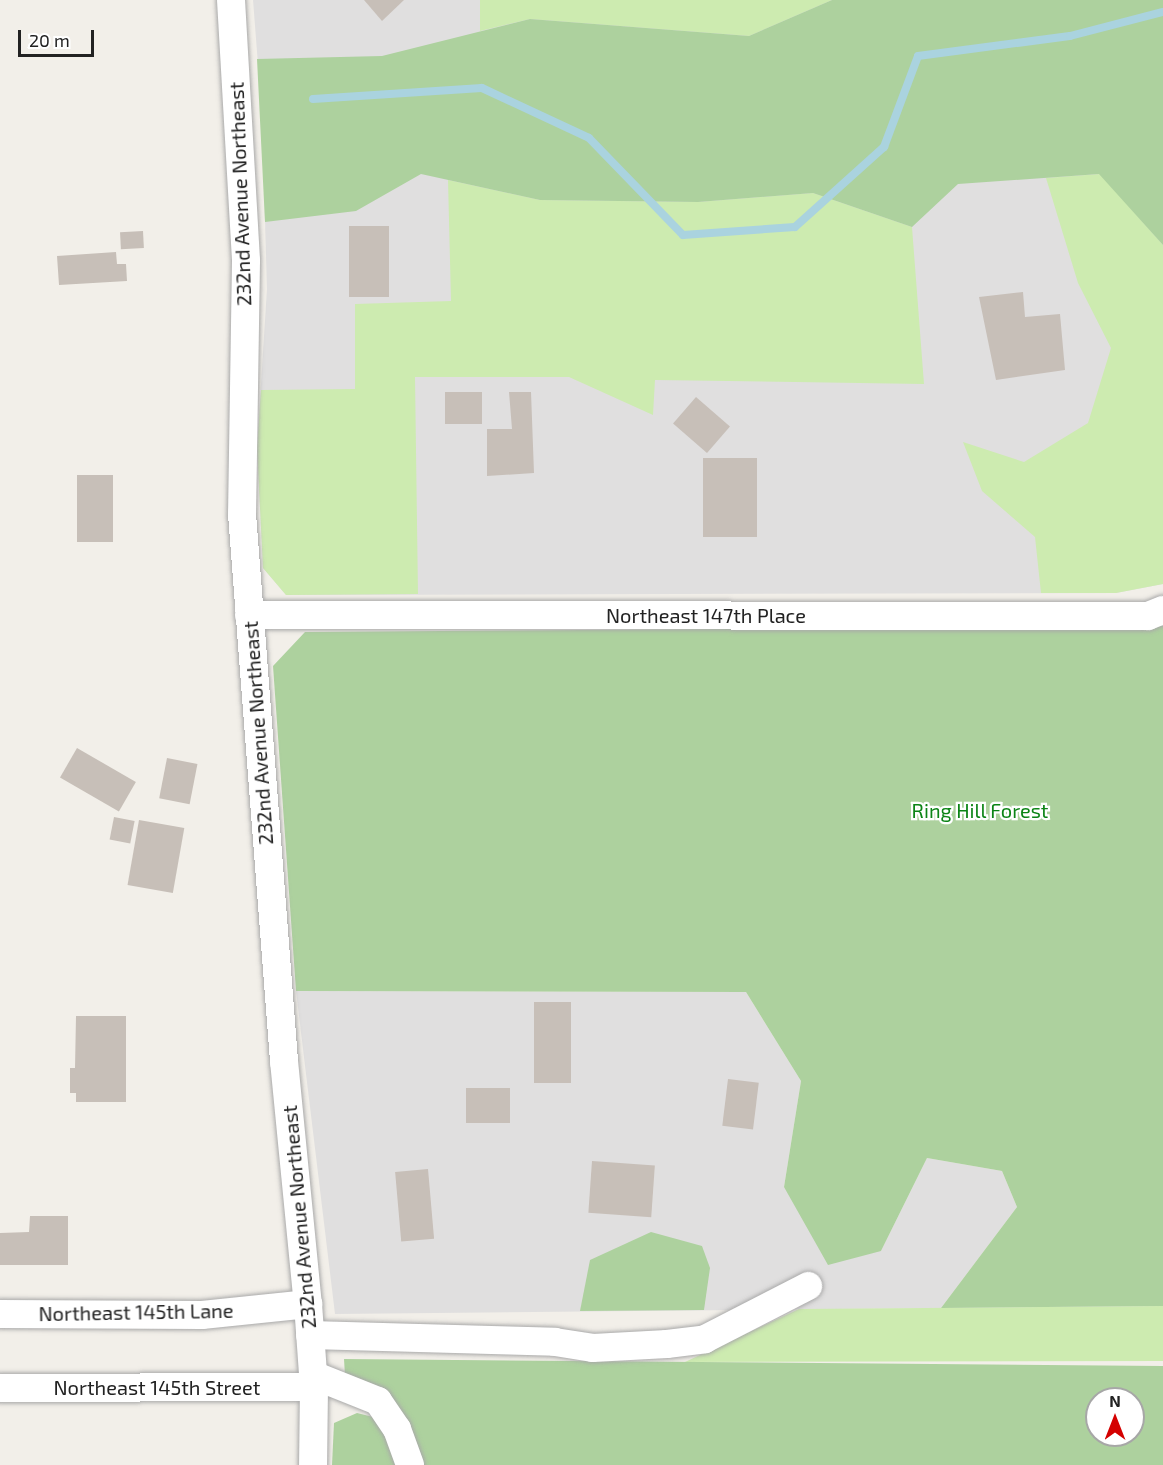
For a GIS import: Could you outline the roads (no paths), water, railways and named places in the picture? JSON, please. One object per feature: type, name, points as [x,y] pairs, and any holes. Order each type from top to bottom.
[{"type":"street","name":"232nd Avenue Northeast","points":[[231,0],[246,261],[241,416],[249,615],[308,1304],[313,1381],[313,1465]]},
{"type":"street","name":"Northeast 147th Place","points":[[249,615],[1148,616],[1163,610]]},
{"type":"street","points":[[310,1335],[555,1342],[593,1348],[668,1344],[705,1339],[808,1286]]},
{"type":"street","name":"Northeast 145th Lane","points":[[0,1314],[202,1315],[308,1304]]},
{"type":"street","points":[[313,1381],[378,1401],[398,1429],[410,1465]]},
{"type":"street","name":"Northeast 145th Street","points":[[0,1388],[313,1381]]},
{"type":"waterway","points":[[313,99],[482,88],[589,138],[683,235],[795,227],[884,147],[918,56],[1070,36],[1163,12]]},
{"type":"park label","name":"Ring Hill Forest","points":[[980,810]]}]
